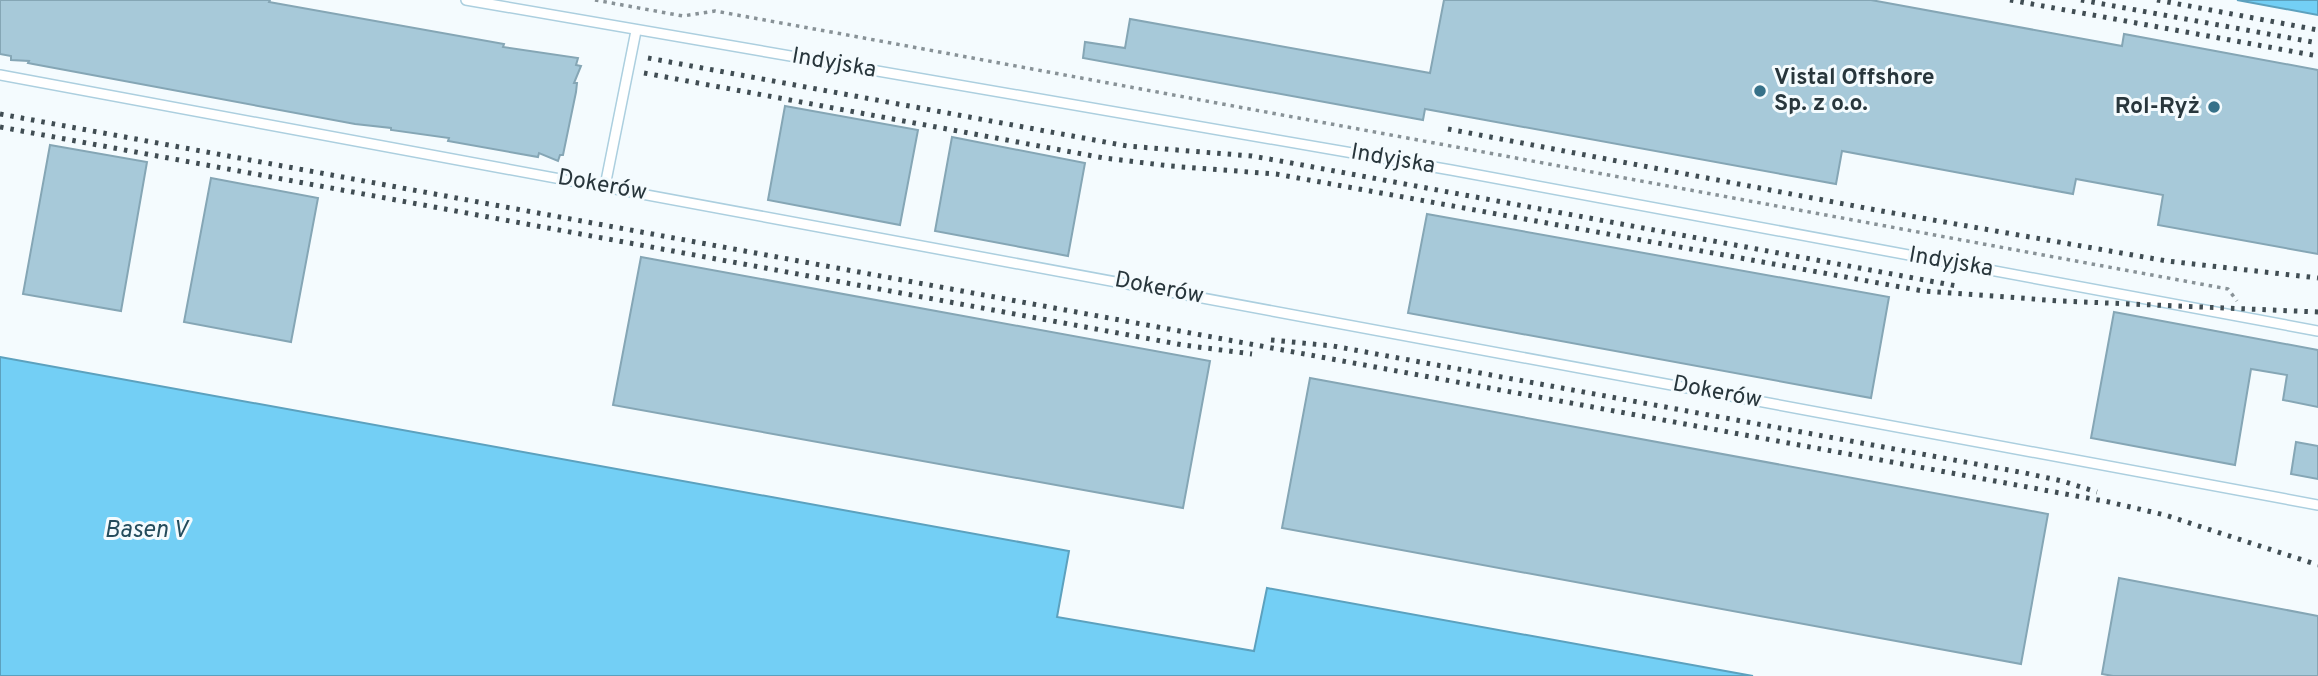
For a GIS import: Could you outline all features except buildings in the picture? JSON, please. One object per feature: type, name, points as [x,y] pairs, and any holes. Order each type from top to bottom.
[{"type":"lane","name":"Indyjska","points":[[467,0],[1438,168],[2318,331]]},
{"type":"lane","points":[[606,186],[636,31]]},
{"type":"lane","name":"Dokerów","points":[[0,75],[2318,505]]},
{"type":"path","points":[[595,0],[683,16],[715,11],[842,34],[2228,289],[2236,301]]},
{"type":"water","points":[[2237,0],[2318,0],[2318,15]]},
{"type":"water","name":"Basen V","points":[[0,357],[1069,551],[1057,617],[1254,651],[1267,588],[1753,676],[0,676]]},
{"type":"railway","points":[[2010,0],[2318,56]]},
{"type":"railway","points":[[2081,0],[2318,43]]},
{"type":"railway","points":[[2157,0],[2318,30]]},
{"type":"railway","points":[[648,58],[1127,146],[1252,156],[1957,286]]},
{"type":"railway","points":[[644,73],[1104,158],[1276,174],[1923,291],[2061,301],[2318,312]]},
{"type":"railway","points":[[0,114],[2109,502],[2165,515],[2318,565]]},
{"type":"railway","points":[[0,127],[1183,345],[1252,354]]},
{"type":"railway","points":[[1448,129],[1876,210],[2167,261],[2318,278]]},
{"type":"railway","points":[[1271,340],[1333,346],[2025,473],[2097,492]]},
{"type":"place","name":"Vistal Offshore Sp. z o.o.","points":[[1760,91]]},
{"type":"place","name":"Rol-Ryż","points":[[2214,107]]}]
